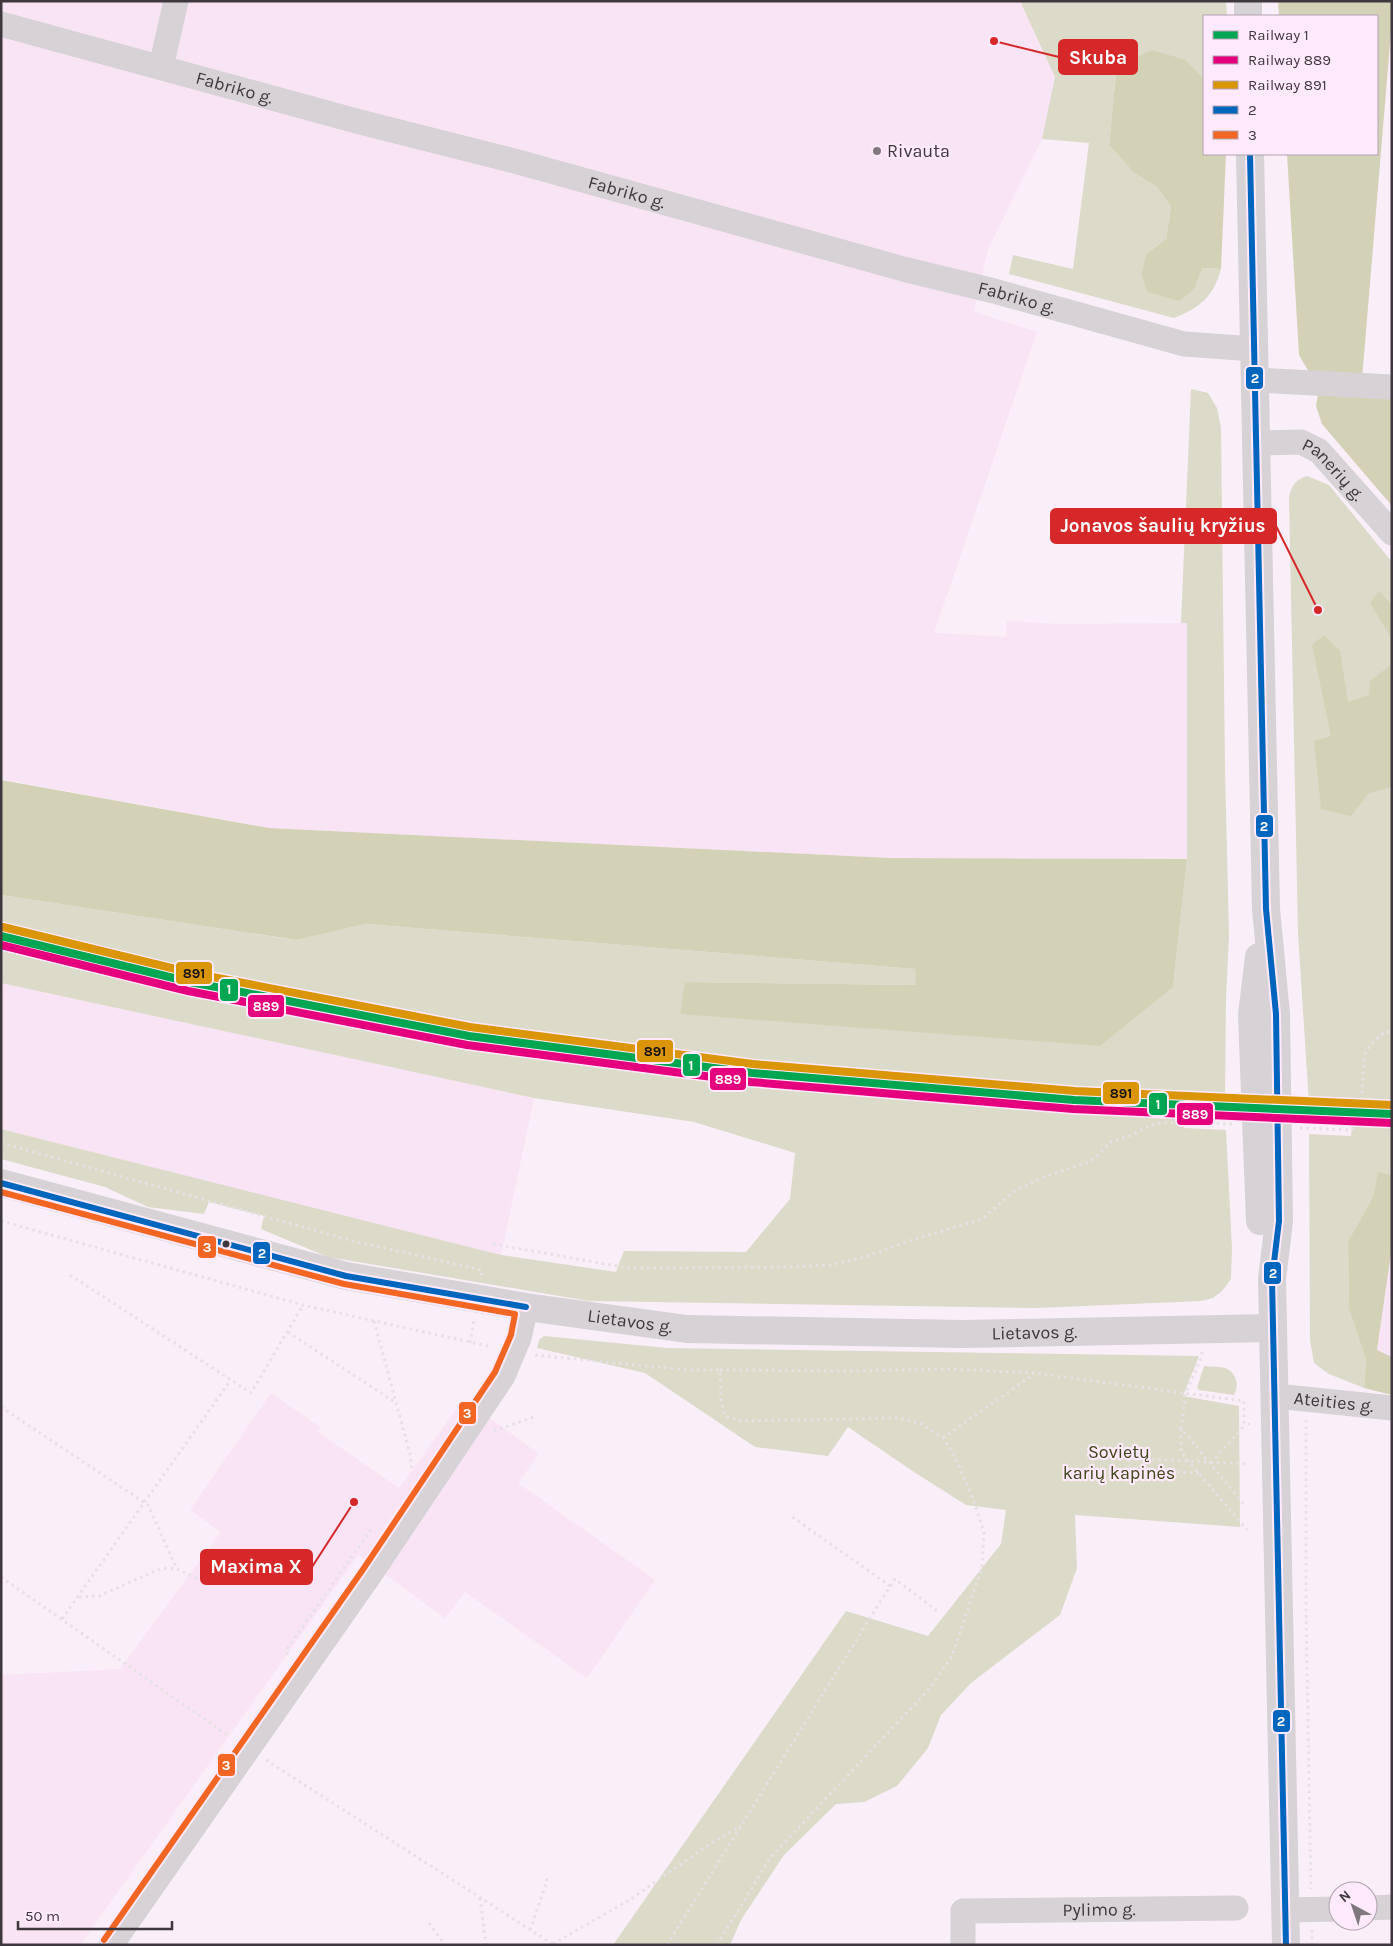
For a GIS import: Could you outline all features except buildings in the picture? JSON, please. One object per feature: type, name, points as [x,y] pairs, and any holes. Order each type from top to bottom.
[{"type":"main road","points":[[1248,1],[1248,15]]},
{"type":"main road","points":[[1250,155],[1266,909],[1276,1014],[1279,1221],[1272,1279],[1276,1396],[1275,1424],[1286,1945]]},
{"type":"main road","name":"Lietavos g.","points":[[1,1183],[346,1276],[526,1307],[687,1328],[962,1334],[1273,1328]]},
{"type":"street","points":[[161,67],[176,1]]},
{"type":"street","name":"Fabriko g.","points":[[1,24],[360,122],[518,162],[1184,344],[1254,349]]},
{"type":"street","points":[[1255,380],[1392,387]]},
{"type":"street","name":"Panerių g.","points":[[1256,442],[1301,442],[1318,451],[1392,533]]},
{"type":"street","points":[[111,1945],[371,1573],[503,1376],[514,1351],[526,1307]]},
{"type":"street","name":"Ateities g.","points":[[1276,1396],[1392,1408]]},
{"type":"street","points":[[1378,1908],[1392,1907]]},
{"type":"street","name":"Pylimo g.","points":[[963,1945],[963,1911],[1236,1908]]},
{"type":"street","points":[[1285,1910],[1328,1909]]},
{"type":"path","points":[[1351,1130],[1360,1119],[1365,1054],[1372,1042],[1382,1034],[1392,1031]]},
{"type":"path","points":[[493,1244],[628,1268],[790,1267],[830,1264],[865,1257],[909,1241],[982,1219],[1013,1192],[1044,1177],[1094,1159],[1112,1141],[1132,1136],[1141,1130],[1158,1124],[1184,1122]]},
{"type":"path","points":[[1,1144],[353,1241],[482,1270]]},
{"type":"path","points":[[1,1221],[303,1305],[531,1355],[688,1370],[845,1371],[948,1369],[1034,1373],[1244,1401],[1244,1424],[1305,1426]]},
{"type":"path","points":[[70,1275],[251,1393],[303,1305]]},
{"type":"path","points":[[374,1321],[410,1454],[412,1470]]},
{"type":"path","points":[[1203,1329],[1202,1356],[1186,1392],[1181,1428],[1181,1452],[1247,1530]]},
{"type":"path","points":[[288,1332],[396,1403]]},
{"type":"path","points":[[717,1945],[770,1858],[931,1687],[952,1656],[982,1567],[984,1532],[952,1451],[943,1438],[921,1424],[900,1418],[741,1421],[725,1416],[721,1402],[720,1370]]},
{"type":"path","points":[[943,1438],[1034,1373]]},
{"type":"path","points":[[62,1619],[230,1381]]},
{"type":"path","points":[[1,1407],[145,1502],[177,1569]]},
{"type":"path","points":[[1312,1413],[1306,1420],[1305,1426],[1312,1945]]},
{"type":"path","points":[[490,1432],[534,1417]]},
{"type":"path","points":[[1210,1463],[1244,1426]]},
{"type":"path","points":[[1181,1428],[1246,1507]]},
{"type":"path","points":[[1199,1473],[1129,1470],[1130,1458],[1246,1464]]},
{"type":"path","points":[[791,1516],[890,1586]]},
{"type":"path","points":[[78,1597],[99,1596],[162,1568],[177,1569],[202,1581],[224,1578]]},
{"type":"path","points":[[1,1578],[248,1748],[554,1944],[632,1899],[708,1845],[741,1826]]},
{"type":"path","points":[[667,1945],[895,1579],[940,1613]]},
{"type":"path","points":[[530,1930],[547,1881],[544,1875]]},
{"type":"path","points":[[480,1898],[486,1945]]},
{"type":"path","points":[[429,1922],[445,1945]]},
{"type":"shaded area","points":[[1,1],[1020,1],[1055,77],[1042,139],[988,249],[974,312],[1037,332],[934,633],[1006,637],[1007,621],[1057,624],[1187,623],[1187,859],[890,858],[269,828],[1,779]]},
{"type":"shaded area","points":[[1278,1],[1392,1],[1392,20],[1361,391],[1392,398],[1392,506],[1322,424],[1316,406],[1319,389],[1299,355],[1287,155],[1378,155],[1378,15],[1279,15]]},
{"type":"shaded area","points":[[1152,50],[1186,60],[1203,77],[1203,155],[1226,155],[1221,269],[1203,268],[1194,289],[1179,301],[1147,292],[1141,274],[1146,254],[1166,239],[1171,207],[1157,187],[1134,173],[1109,145],[1116,74],[1128,61]]},
{"type":"shaded area","points":[[1379,591],[1392,605],[1392,639],[1370,603]]},
{"type":"shaded area","points":[[1324,635],[1340,651],[1348,702],[1369,695],[1370,681],[1392,664],[1392,787],[1369,793],[1351,816],[1321,809],[1314,741],[1331,736],[1312,645]]},
{"type":"shaded area","points":[[1,780],[269,828],[890,858],[1187,859],[1173,987],[1100,1046],[680,1014],[685,982],[916,985],[915,969],[366,924],[296,940],[1,895]]},
{"type":"shaded area","points":[[1,932],[302,998],[548,1041],[794,1070],[981,1087],[1185,1097],[1184,1114],[809,1089],[522,1056],[234,1003],[1,947]]},
{"type":"shaded area","points":[[1,983],[534,1098],[501,1255],[1,1129]]},
{"type":"shaded area","points":[[1353,1105],[1392,1107],[1392,1128],[1352,1126]]},
{"type":"shaded area","points":[[1378,1172],[1392,1175],[1392,1246],[1377,1350],[1392,1357],[1392,1395],[1364,1388],[1366,1360],[1349,1309],[1348,1241],[1373,1197]]},
{"type":"shaded area","points":[[1392,1246],[1392,1357],[1377,1350]]},
{"type":"shaded area","points":[[271,1393],[320,1427],[318,1432],[399,1488],[464,1399],[539,1454],[518,1483],[655,1580],[587,1678],[465,1592],[445,1618],[358,1555],[80,1945],[1,1945],[1,1675],[120,1669],[221,1532],[190,1510]]},
{"type":"green space","points":[[1020,1],[1226,1],[1227,15],[1203,15],[1203,77],[1186,60],[1128,61],[1116,74],[1109,145],[1134,173],[1157,187],[1171,207],[1166,239],[1146,254],[1141,274],[1147,292],[1194,289],[1203,268],[1221,269],[1210,294],[1192,310],[1174,318],[1009,274],[1013,255],[1073,269],[1089,143],[1042,139],[1055,77]]},
{"type":"green space","points":[[1191,389],[1208,393],[1217,408],[1221,428],[1229,936],[1225,1099],[981,1087],[794,1070],[548,1041],[302,998],[1,932],[1,895],[295,940],[366,924],[915,969],[917,985],[686,982],[680,1014],[1173,987],[1187,859],[1187,623],[1181,623]]},
{"type":"green space","points":[[1307,476],[1329,485],[1392,562],[1392,1107],[1309,1103],[1298,934],[1289,498],[1295,484]]},
{"type":"green space","points":[[1,947],[234,1003],[522,1056],[809,1089],[1184,1114],[1184,1128],[1226,1130],[1232,1249],[1231,1279],[1222,1291],[1213,1298],[1201,1301],[1037,1308],[589,1301],[328,1257],[261,1229],[264,1216],[209,1202],[204,1214],[148,1207],[105,1187],[1,1159],[1,1129],[501,1255],[616,1272],[624,1251],[746,1252],[790,1199],[795,1153],[694,1122],[534,1098],[1,983]]},
{"type":"green space","points":[[1352,1126],[1392,1128],[1392,1175],[1378,1173],[1373,1197],[1348,1241],[1349,1309],[1366,1360],[1364,1388],[1329,1374],[1314,1363],[1310,1340],[1309,1134],[1351,1136]]},
{"type":"green space","name":"Sovietų karių kapinės","points":[[544,1336],[667,1348],[1199,1356],[1183,1396],[1239,1406],[1240,1527],[1075,1515],[1077,1568],[1060,1615],[971,1683],[941,1715],[928,1748],[897,1786],[864,1802],[836,1804],[784,1855],[741,1920],[730,1945],[613,1945],[846,1611],[928,1636],[1001,1544],[1006,1510],[966,1505],[848,1427],[828,1456],[755,1447],[645,1373],[537,1348],[539,1340]]},
{"type":"green space","points":[[1204,1366],[1225,1368],[1232,1372],[1237,1383],[1234,1395],[1199,1390],[1197,1388]]},
{"type":"rail line","name":"891","points":[[3,927],[192,973],[470,1027],[753,1064],[1075,1091],[1392,1105]]},
{"type":"rail line","name":"1","points":[[1,936],[190,982],[469,1036],[752,1073],[1074,1100],[1392,1114]]},
{"type":"rail line","name":"889","points":[[1,945],[188,991],[467,1045],[751,1082],[1073,1109],[1392,1123]]},
{"type":"transit line","name":"2","points":[[1250,155],[1266,909],[1276,1014],[1279,1221],[1272,1279],[1286,1945]]},
{"type":"transit line","name":"2","points":[[1,1183],[346,1276],[526,1307]]},
{"type":"transit line","name":"3","points":[[1,1192],[344,1284],[515,1314],[511,1335],[495,1372],[364,1568],[104,1940]]},
{"type":"place","name":"Skuba","points":[[994,41]]},
{"type":"place","name":"Rivauta","points":[[877,151]]},
{"type":"place","name":"Jonavos šaulių kryžius","points":[[1318,610]]},
{"type":"place","name":"Maxima X","points":[[354,1502]]}]
